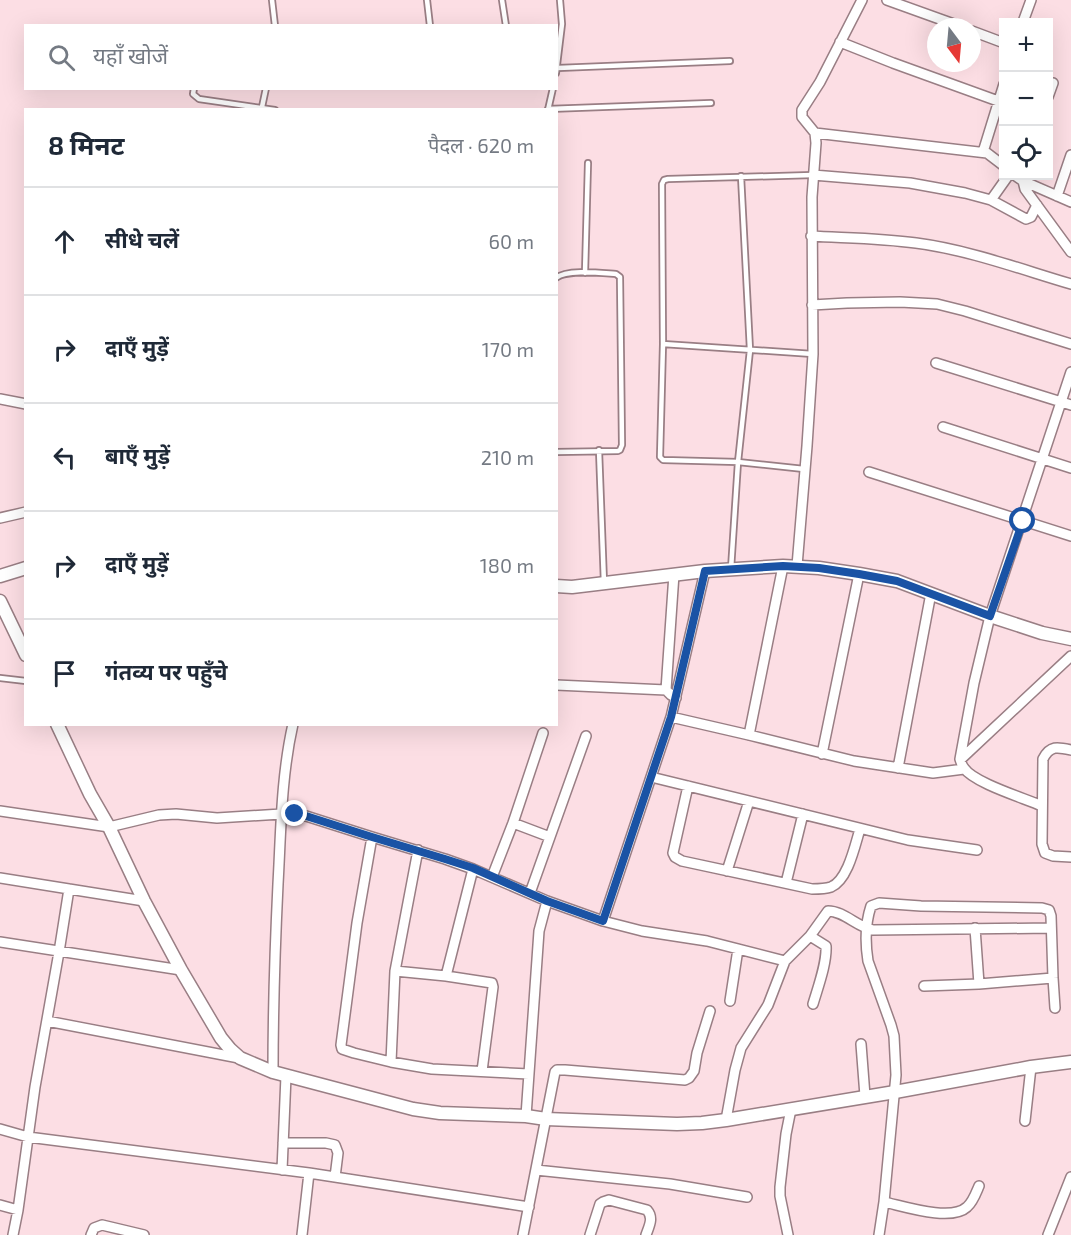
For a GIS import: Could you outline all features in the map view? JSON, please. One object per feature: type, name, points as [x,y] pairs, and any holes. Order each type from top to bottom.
[{"type":"street","points":[[797,566],[813,354],[811,236],[816,143],[815,134],[803,121],[802,110],[820,82],[862,0]]},
{"type":"street","points":[[887,0],[937,18]]},
{"type":"street","points":[[1024,18],[1031,0]]},
{"type":"street","points":[[981,34],[999,41]]},
{"type":"street","points":[[840,42],[998,101]]},
{"type":"street","points":[[983,153],[999,98]]},
{"type":"street","points":[[815,134],[987,153],[999,162]]},
{"type":"street","points":[[1057,196],[1071,155]]},
{"type":"street","points":[[813,175],[910,183],[965,193],[992,200],[1026,219],[1031,217],[1037,205]]},
{"type":"street","points":[[992,200],[1005,180]]},
{"type":"street","points":[[1022,180],[1025,189],[1071,252]]},
{"type":"street","points":[[1027,180],[1071,202]]},
{"type":"street","points":[[811,236],[888,240],[942,247],[1071,284]]},
{"type":"street","points":[[812,305],[900,302],[937,304],[1071,344]]},
{"type":"street","points":[[936,363],[1066,404]]},
{"type":"street","points":[[1042,806],[982,782],[964,769],[960,759],[974,683],[990,616],[1043,458],[1066,404],[1071,372]]},
{"type":"street","points":[[0,399],[24,404]]},
{"type":"street","points":[[943,427],[1071,468]]},
{"type":"street","points":[[869,472],[1071,536]]},
{"type":"street","points":[[0,518],[24,512]]},
{"type":"street","points":[[749,735],[783,566]]},
{"type":"street","points":[[558,586],[572,587],[705,571],[797,566],[897,581],[990,616],[1042,633],[1071,639]]},
{"type":"street","points":[[0,576],[24,569]]},
{"type":"street","points":[[603,921],[671,717],[705,571]]},
{"type":"street","points":[[674,574],[666,690],[676,698]]},
{"type":"street","points":[[822,754],[859,574]]},
{"type":"street","points":[[898,768],[932,593]]},
{"type":"street","points":[[0,601],[24,651]]},
{"type":"street","points":[[960,759],[1071,656]]},
{"type":"street","points":[[558,685],[666,690]]},
{"type":"street","points":[[671,717],[854,761],[933,773],[964,769]]},
{"type":"street","points":[[58,726],[90,794],[181,970],[221,1038],[240,1058]]},
{"type":"street","points":[[273,1072],[273,1006],[281,814],[287,751],[293,726]]},
{"type":"street","points":[[492,877],[543,733]]},
{"type":"street","points":[[530,893],[586,736]]},
{"type":"street","points":[[1071,750],[1053,748],[1043,759],[1042,806],[1042,844],[1045,853],[1071,857]]},
{"type":"street","points":[[651,777],[908,840],[977,850]]},
{"type":"street","points":[[688,786],[673,856],[682,861],[812,889],[833,886],[848,867],[860,829]]},
{"type":"street","points":[[727,871],[749,801]]},
{"type":"street","points":[[0,811],[109,827],[159,815],[176,814],[217,818],[281,814],[306,816],[473,868],[547,901],[603,921],[642,931],[707,941],[785,962]]},
{"type":"street","points":[[786,883],[803,814]]},
{"type":"street","points":[[513,823],[550,837]]},
{"type":"street","points":[[372,837],[357,924],[341,1045],[345,1051],[432,1069],[529,1074]]},
{"type":"street","points":[[391,1062],[395,971],[417,850]]},
{"type":"street","points":[[446,976],[473,868]]},
{"type":"street","points":[[0,878],[144,901]]},
{"type":"street","points":[[13,1235],[35,1087],[69,889]]},
{"type":"street","points":[[526,1116],[539,931],[547,901]]},
{"type":"street","points":[[879,1235],[896,1075],[894,1036],[868,961],[866,929],[871,906],[879,903],[1049,910],[1055,1008]]},
{"type":"street","points":[[726,1120],[741,1048],[768,1005],[785,962],[810,936],[828,911],[866,929],[1051,928]]},
{"type":"street","points":[[975,928],[979,984]]},
{"type":"street","points":[[810,936],[826,946],[825,961],[813,1004]]},
{"type":"street","points":[[0,942],[181,970]]},
{"type":"street","points":[[730,1001],[738,949]]},
{"type":"street","points":[[395,971],[490,982],[493,985],[482,1071]]},
{"type":"street","points":[[924,986],[1053,978]]},
{"type":"street","points":[[523,1235],[555,1072],[560,1070],[688,1080],[694,1071],[710,1011]]},
{"type":"street","points":[[47,1021],[240,1058],[286,1076],[424,1111],[546,1119],[677,1124],[726,1120],[1071,1062]]},
{"type":"street","points":[[861,1044],[865,1096]]},
{"type":"street","points":[[1025,1121],[1031,1067]]},
{"type":"street","points":[[282,1170],[286,1076]]},
{"type":"street","points":[[788,1235],[780,1187],[791,1109]]},
{"type":"street","points":[[0,1129],[28,1137],[309,1173],[529,1207]]},
{"type":"street","points":[[283,1143],[335,1144],[338,1152],[335,1177]]},
{"type":"street","points":[[536,1170],[670,1184],[747,1197]]},
{"type":"street","points":[[302,1235],[309,1173]]},
{"type":"street","points":[[1048,1235],[1071,1177]]},
{"type":"street","points":[[884,1202],[938,1213],[955,1212],[969,1206],[979,1186]]},
{"type":"street","points":[[590,1235],[600,1204],[609,1200],[647,1210],[651,1220],[646,1235]]},
{"type":"street","points":[[0,1205],[18,1210]]},
{"type":"street","points":[[91,1235],[94,1228],[102,1225],[144,1235]]},
{"type":"lane","points":[[272,0],[275,24]]},
{"type":"lane","points":[[427,0],[430,24]]},
{"type":"lane","points":[[502,0],[506,24]]},
{"type":"lane","points":[[558,61],[562,24],[560,0]]},
{"type":"lane","points":[[558,70],[730,61]]},
{"type":"lane","points":[[194,90],[193,94],[199,99],[266,108]]},
{"type":"lane","points":[[262,107],[266,90]]},
{"type":"lane","points":[[548,108],[553,90]]},
{"type":"lane","points":[[558,109],[711,103]]},
{"type":"lane","points":[[585,273],[588,163]]},
{"type":"lane","points":[[806,469],[738,462],[660,458],[663,182],[668,179],[813,175]]},
{"type":"lane","points":[[731,569],[738,462],[750,350],[741,176]]},
{"type":"lane","points":[[558,276],[585,273],[616,274],[620,279],[622,445],[618,451],[558,452]]},
{"type":"lane","points":[[663,344],[813,354]]},
{"type":"lane","points":[[599,450],[604,583]]},
{"type":"lane","points":[[0,678],[24,681]]},
{"type":"route","points":[[295,814],[473,868],[547,901],[603,921],[671,717],[705,571],[797,566],[859,574],[897,581],[990,616],[1023,521]]}]
